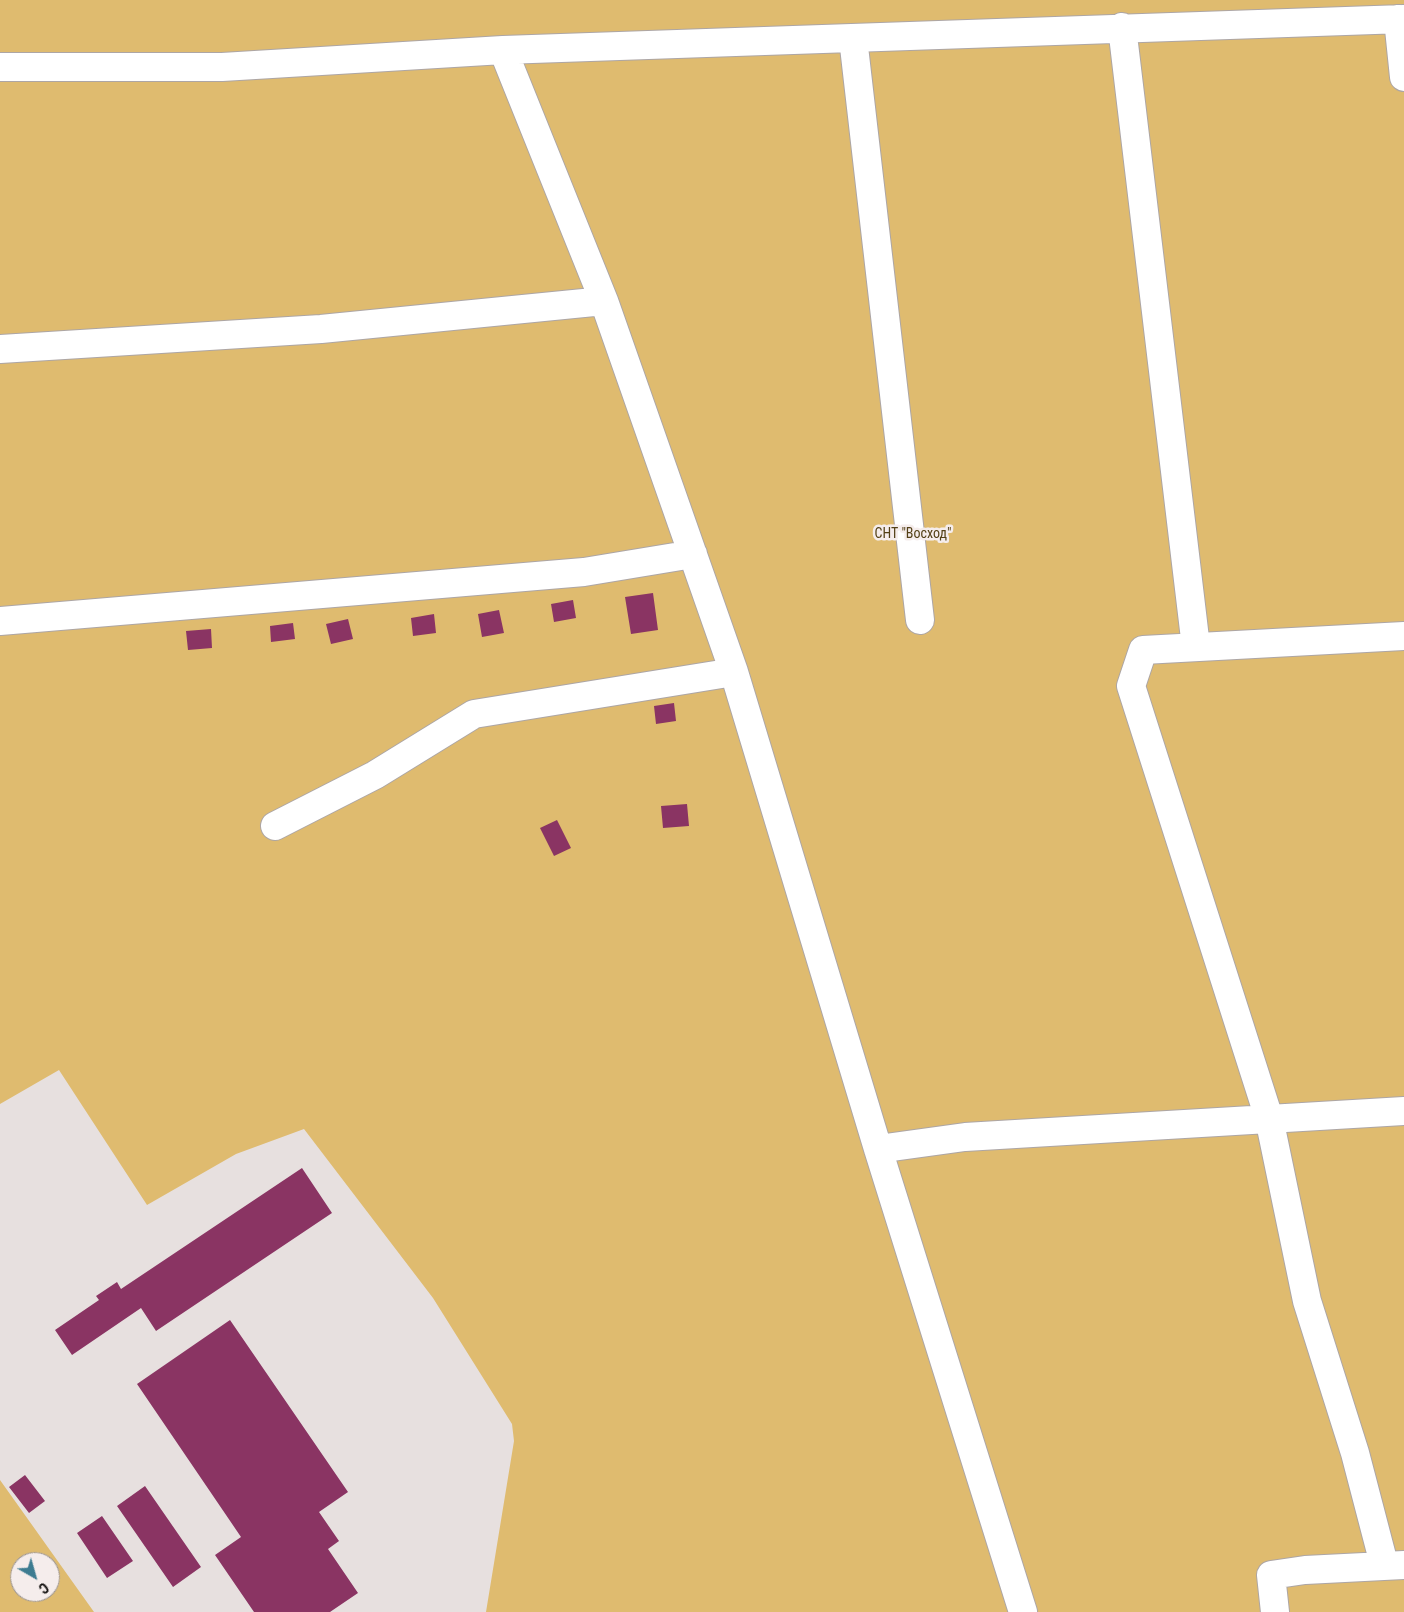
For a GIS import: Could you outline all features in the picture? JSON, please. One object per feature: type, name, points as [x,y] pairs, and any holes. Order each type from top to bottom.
[{"type":"lane","points":[[0,67],[222,67],[503,50],[1122,27],[1401,19],[1404,78]]},
{"type":"lane","points":[[1122,27],[1196,647]]},
{"type":"lane","points":[[853,38],[920,620]]},
{"type":"lane","points":[[503,50],[604,301],[734,672],[878,1149],[1023,1612]]},
{"type":"lane","points":[[0,349],[321,329],[604,301]]},
{"type":"lane","points":[[0,621],[584,572],[693,554]]},
{"type":"lane","points":[[1275,1612],[1271,1575],[1305,1570],[1394,1565],[1355,1452],[1307,1301],[1269,1118],[1131,686],[1143,650],[1404,636]]},
{"type":"lane","points":[[275,826],[375,776],[474,714],[734,672]]},
{"type":"lane","points":[[878,1149],[964,1137],[1404,1111]]},
{"type":"green space","name":"СНТ \"Восход\"","points":[[0,0],[1404,0],[1404,1612],[486,1612],[514,1441],[512,1424],[433,1298],[304,1129],[236,1154],[147,1205],[59,1070],[0,1104]]},
{"type":"green space","points":[[0,1480],[51,1552],[10,1552],[10,1602],[60,1602],[60,1564],[94,1612],[0,1612]]},
{"type":"building","points":[[653,593],[658,630],[631,634],[625,597]]},
{"type":"building","points":[[573,600],[576,618],[554,622],[551,604]]},
{"type":"building","points":[[499,610],[504,633],[482,637],[478,614]]},
{"type":"building","points":[[434,614],[436,633],[413,636],[411,618]]},
{"type":"building","points":[[348,619],[353,639],[331,644],[326,624]]},
{"type":"building","points":[[293,623],[295,639],[271,642],[270,626]]},
{"type":"building","points":[[211,629],[212,648],[188,650],[186,631]]},
{"type":"building","points":[[674,703],[676,721],[656,724],[654,706]]},
{"type":"building","points":[[687,804],[689,826],[663,828],[661,806]]},
{"type":"building","points":[[557,820],[571,848],[554,856],[540,828]]},
{"type":"building","points":[[302,1168],[332,1213],[156,1331],[141,1308],[72,1355],[55,1330],[99,1300],[96,1296],[117,1282],[121,1289]]},
{"type":"building","points":[[230,1320],[348,1492],[319,1512],[339,1541],[328,1549],[358,1593],[330,1612],[254,1612],[215,1555],[241,1537],[137,1384]]},
{"type":"building","points":[[25,1475],[45,1501],[29,1513],[9,1487]]},
{"type":"building","points":[[145,1486],[201,1567],[173,1587],[117,1506]]},
{"type":"building","points":[[102,1516],[133,1561],[107,1578],[77,1533]]}]
